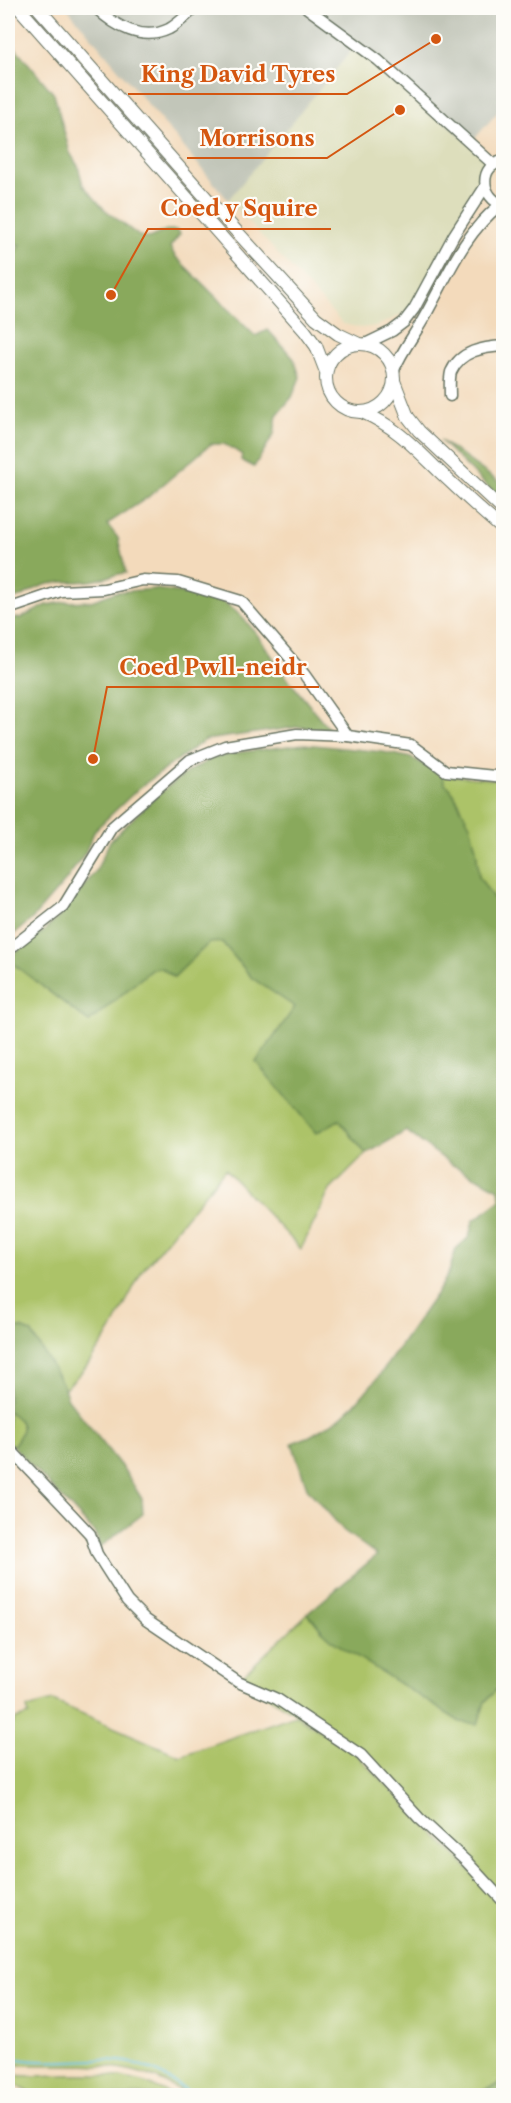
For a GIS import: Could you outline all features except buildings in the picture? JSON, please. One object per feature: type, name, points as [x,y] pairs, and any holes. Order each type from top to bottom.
[{"type":"main road","points":[[19,8],[305,331],[316,346],[326,372]]},
{"type":"main road","points":[[38,8],[316,318],[338,334],[377,348],[383,353],[388,360],[405,409],[419,431],[504,511]]},
{"type":"main road","points":[[362,344],[351,345],[337,352],[328,365],[326,382],[335,401],[343,407],[383,421],[400,433],[474,505],[504,530]]},
{"type":"main road","points":[[362,412],[386,400],[393,377]]},
{"type":"street","points":[[96,8],[123,29],[152,33],[168,29],[195,8]]},
{"type":"street","points":[[307,8],[378,60],[499,163],[488,170],[485,187],[491,199],[502,205],[484,218],[470,237],[423,319],[406,343],[393,377]]},
{"type":"street","points":[[362,344],[392,331],[404,322],[414,309],[454,236],[485,187]]},
{"type":"street","points":[[450,396],[450,374],[459,361],[473,351],[484,347],[504,346]]},
{"type":"street","points":[[8,609],[61,591],[104,589],[143,580],[178,582],[241,601],[304,674],[348,736]]},
{"type":"street","points":[[8,950],[63,908],[112,827],[190,760],[225,746],[297,734],[348,736],[411,746],[446,771],[504,777]]},
{"type":"street","points":[[8,1447],[90,1534],[97,1554],[127,1601],[146,1620],[230,1677],[277,1699],[361,1755],[419,1818],[467,1862],[504,1902]]},
{"type":"shaded area","points":[[67,8],[503,8],[503,47],[497,55],[503,61],[503,106],[470,144],[356,45],[228,200]]},
{"type":"shaded area","points":[[356,44],[494,165],[414,309],[377,326],[361,328],[343,324],[228,200],[335,64]]},
{"type":"green space","points":[[8,39],[54,94],[70,153],[78,166],[83,185],[104,209],[139,236],[149,238],[167,230],[176,230],[180,234],[170,247],[175,256],[255,336],[268,330],[294,359],[300,377],[292,397],[277,415],[274,434],[254,467],[241,460],[242,454],[224,444],[211,444],[147,498],[107,524],[118,538],[126,573],[83,582],[48,584],[17,598],[8,599],[8,260],[20,245],[8,242]]},
{"type":"green space","points":[[440,440],[503,485],[503,502]]},
{"type":"green space","points":[[155,589],[219,598],[239,614],[330,730],[298,727],[205,740],[139,788],[95,830],[85,853],[66,880],[32,919],[8,939],[8,618],[21,618],[47,605],[91,601],[116,592]]},
{"type":"green space","points":[[304,744],[383,752],[412,758],[443,775],[444,783],[450,788],[470,825],[476,849],[479,877],[504,914],[504,1682],[485,1702],[478,1724],[460,1722],[334,1642],[308,1613],[377,1555],[344,1531],[307,1488],[292,1443],[310,1436],[340,1418],[379,1376],[441,1287],[449,1272],[456,1249],[469,1237],[473,1221],[500,1201],[499,1189],[451,1164],[406,1131],[366,1154],[339,1120],[316,1133],[256,1062],[295,1007],[252,978],[222,942],[209,943],[174,977],[161,968],[152,969],[89,1022],[8,960],[63,913],[96,871],[110,841],[157,795],[189,771],[213,758]]},
{"type":"green space","points":[[443,775],[503,780],[503,914],[479,877],[476,849],[460,804],[444,783]]},
{"type":"green space","points":[[209,942],[222,942],[252,978],[296,1007],[339,1120],[366,1154],[330,1190],[301,1249],[225,1169],[142,1271],[111,1331],[86,1367],[64,1390],[31,1332],[13,1328],[8,1331],[8,960],[89,1022],[152,969],[161,968],[174,977]]},
{"type":"green space","points":[[13,1328],[31,1332],[62,1383],[68,1399],[124,1470],[142,1499],[143,1514],[100,1547],[95,1533],[13,1446],[22,1427],[18,1419],[8,1411],[8,1331]]},
{"type":"green space","points":[[8,1411],[18,1419],[22,1427],[13,1446],[8,1442]]},
{"type":"green space","points":[[308,1613],[322,1631],[418,1695],[478,1724],[484,1702],[503,1682],[503,1896],[367,1756],[239,1679]]},
{"type":"green space","points":[[53,1701],[180,1756],[295,1715],[356,1754],[503,1904],[503,2083],[464,2096],[188,2096],[148,2075],[128,2070],[86,2065],[8,2063],[8,1723],[13,1724],[16,1719],[29,1715],[27,1708]]},
{"type":"green space","points":[[8,2074],[119,2077],[147,2083],[172,2095],[35,2095],[8,2081]]},
{"type":"green space","points":[[503,2083],[503,2095],[464,2095],[478,2093]]},
{"type":"waterway","points":[[8,2057],[39,2061],[101,2060],[132,2063],[157,2072],[194,2096]]},
{"type":"railway","points":[[8,2091],[17,2096]]},
{"type":"place","name":"King David Tyres","points":[[436,39]]},
{"type":"place","name":"Morrisons","points":[[400,110]]},
{"type":"place","name":"Coed y Squire","points":[[111,295]]},
{"type":"place","name":"Coed Pwll-neidr","points":[[93,759]]}]
